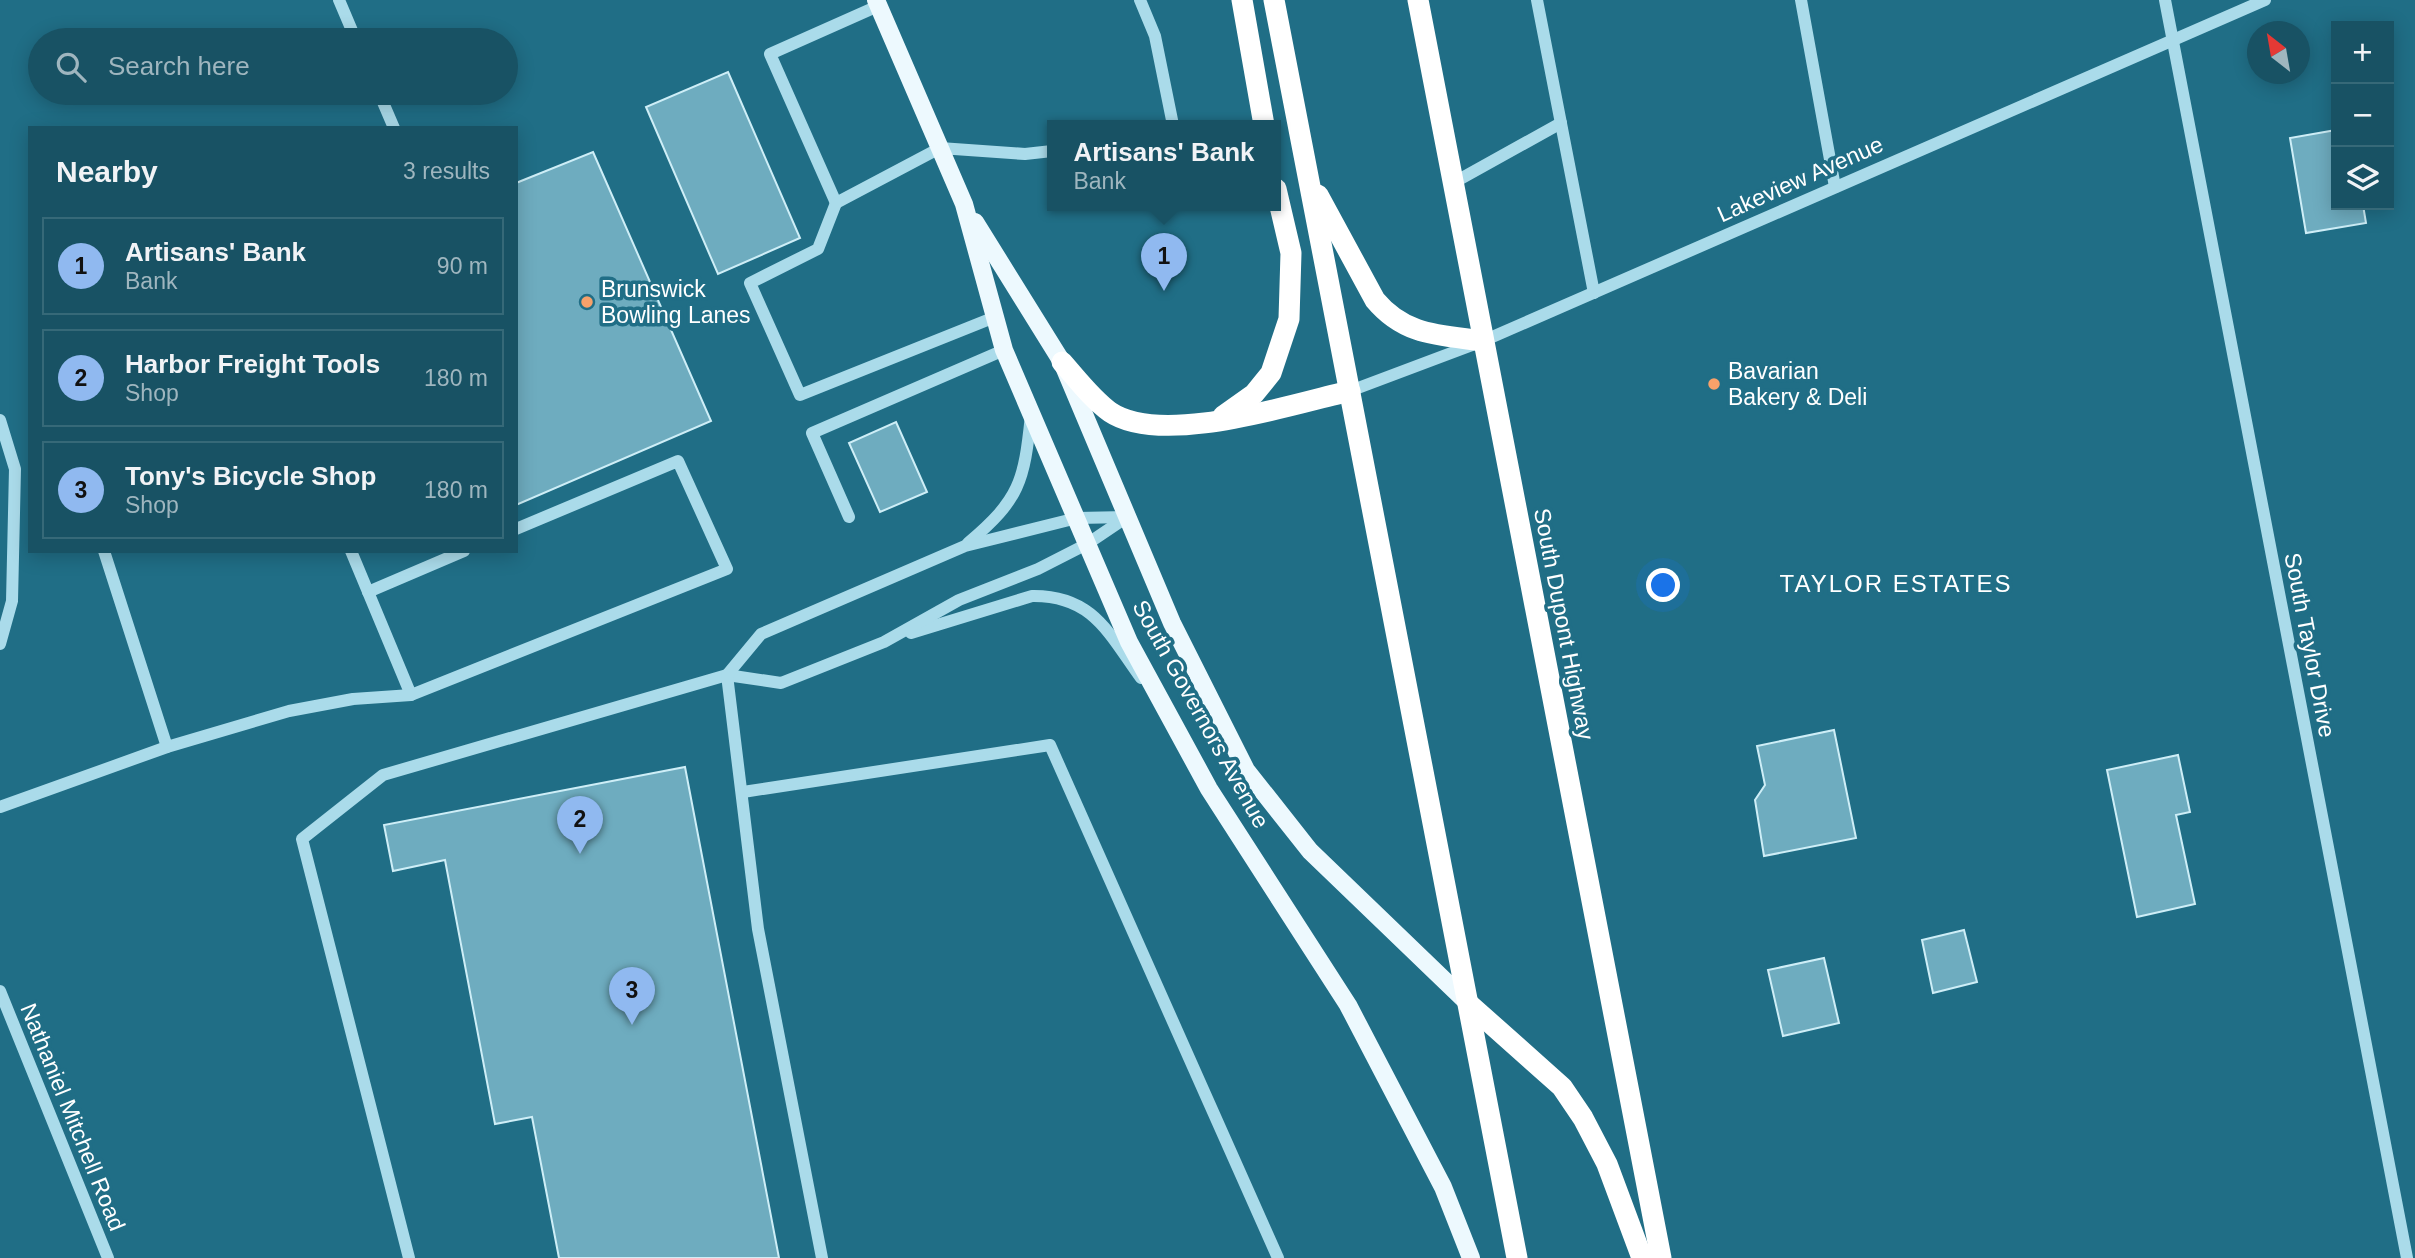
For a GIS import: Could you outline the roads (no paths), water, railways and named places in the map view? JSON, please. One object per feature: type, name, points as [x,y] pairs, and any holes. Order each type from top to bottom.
[{"type":"highway","points":[[1242,0],[1262,120]]},
{"type":"highway","points":[[1274,0],[1517,1258]]},
{"type":"highway","name":"South Dupont Highway","points":[[1418,0],[1661,1258]]},
{"type":"highway","points":[[1309,177],[1375,300],[1387,314],[1395,321],[1424,332],[1483,341]]},
{"type":"highway","points":[[1214,423],[1254,394],[1271,373],[1281,350],[1289,319],[1291,253],[1281,211]]},
{"type":"highway","points":[[1062,362],[1112,414],[1144,424],[1214,423],[1350,391]]},
{"type":"highway","points":[[1470,1005],[1562,1087],[1583,1118],[1607,1164],[1642,1258]]},
{"type":"main road","name":"South Governors Avenue","points":[[877,3],[964,204],[1004,350],[1129,642],[1209,789],[1348,1005],[1443,1187],[1471,1258]]},
{"type":"main road","name":"South Governors Avenue","points":[[964,204],[1062,362],[1172,623],[1246,771],[1310,851],[1470,1005]]},
{"type":"street","points":[[338,0],[351,28]]},
{"type":"street","points":[[1140,0],[1154,36],[1172,120]]},
{"type":"street","points":[[1537,0],[1594,293]]},
{"type":"street","points":[[1801,0],[1835,187]]},
{"type":"street","name":"South Taylor Drive","points":[[2165,0],[2407,1258]]},
{"type":"street","name":"Lakeview Avenue","points":[[1350,391],[1483,341],[2265,0]]},
{"type":"street","points":[[836,203],[769,54],[877,3]]},
{"type":"street","points":[[384,105],[393,126]]},
{"type":"street","points":[[1453,183],[1561,123]]},
{"type":"street","points":[[995,317],[800,395],[750,283],[818,249],[836,203],[940,148],[1025,154],[1047,152]]},
{"type":"street","points":[[849,517],[812,433],[1004,350]]},
{"type":"street","points":[[965,546],[1010,504],[1025,470],[1031,414]]},
{"type":"street","points":[[0,420],[15,469],[12,601],[0,644]]},
{"type":"street","points":[[0,807],[167,747],[289,711],[354,698],[411,695],[727,569],[678,461],[518,528]]},
{"type":"street","points":[[822,1258],[758,929],[727,675],[761,634],[965,546],[1077,518],[1127,517]]},
{"type":"street","points":[[884,642],[960,600],[1038,569],[1087,544],[1127,517]]},
{"type":"street","points":[[105,553],[167,747]]},
{"type":"street","points":[[352,553],[411,695]]},
{"type":"street","points":[[368,592],[459,553]]},
{"type":"street","points":[[409,1258],[302,839],[383,775],[727,675],[781,682],[884,642],[1032,596],[1074,601],[1091,614],[1171,718]]},
{"type":"street","points":[[743,792],[1050,745],[1279,1258]]},
{"type":"street","name":"Nathaniel Mitchell Road","points":[[0,991],[108,1258]]},
{"type":"place","name":"Artisans' Bank","points":[[1164,291]]},
{"type":"place","name":"Brunswick Bowling Lanes","points":[[587,302]]},
{"type":"place","name":"Bavarian Bakery & Deli","points":[[1714,384]]},
{"type":"place","name":"Harbor Freight Tools","points":[[580,854]]},
{"type":"place","name":"Tony's Bicycle Shop","points":[[632,1025]]},
{"type":"district","name":"TAYLOR ESTATES","points":[[1896,583]]}]
